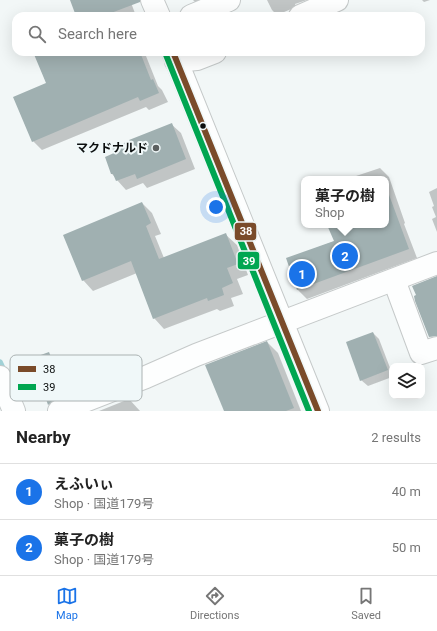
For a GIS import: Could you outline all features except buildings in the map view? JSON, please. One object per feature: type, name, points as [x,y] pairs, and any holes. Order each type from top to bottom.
[{"type":"main road","points":[[152,0],[156,12]]},
{"type":"main road","points":[[200,12],[229,0]]},
{"type":"main road","points":[[309,12],[337,0]]},
{"type":"main road","points":[[205,56],[197,59],[174,56],[318,411]]},
{"type":"main road","points":[[142,379],[196,355],[437,263]]},
{"type":"main road","points":[[394,280],[421,353],[437,348]]},
{"type":"main road","points":[[0,377],[14,411]]},
{"type":"main road","points":[[59,411],[85,401]]},
{"type":"waterway","points":[[0,362],[5,373]]},
{"type":"transit line","name":"39","points":[[166,56],[309,411]]},
{"type":"transit line","name":"38","points":[[175,56],[318,411]]},
{"type":"place","name":"マクドナルド","points":[[156,148]]},
{"type":"place","name":"菓子の樹","points":[[345,256]]},
{"type":"place","name":"えふいぃ","points":[[302,274]]}]
